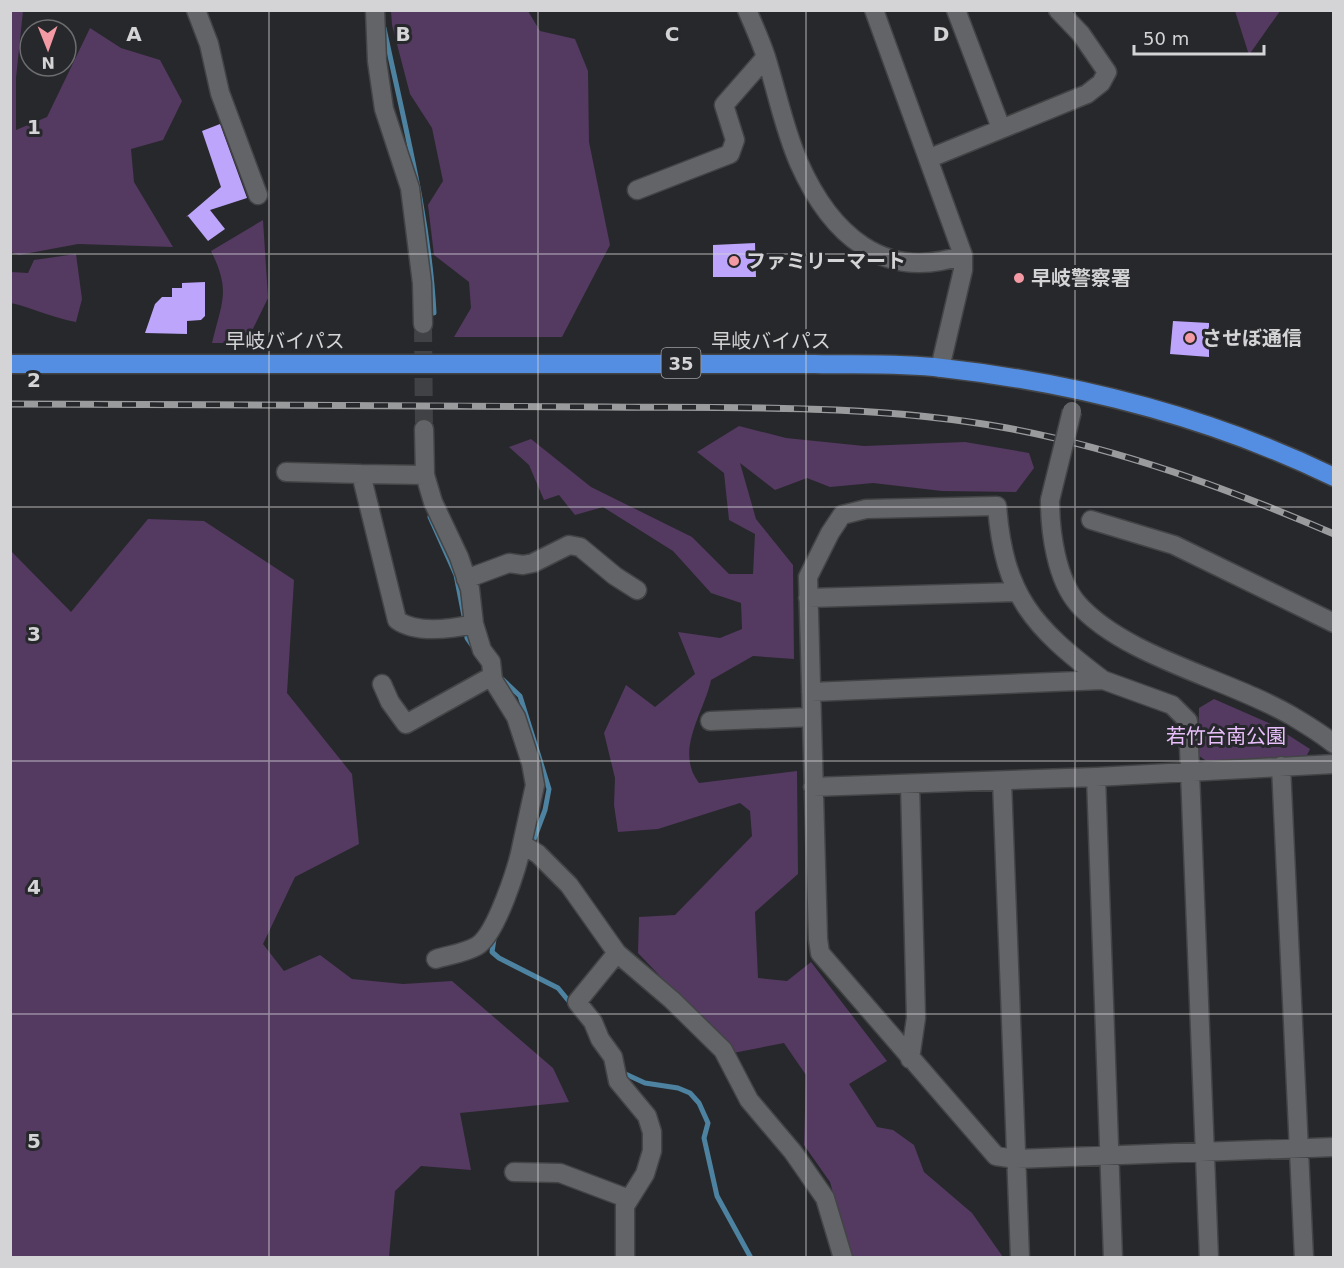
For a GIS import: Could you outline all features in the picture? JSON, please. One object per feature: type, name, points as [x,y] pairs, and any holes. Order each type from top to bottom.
[{"type":"highway","name":"早岐バイパス","points":[[10,364],[814,364],[940,368],[1076,388],[1239,435],[1334,477]]},
{"type":"street","points":[[196,10],[209,44],[220,93],[258,195]]},
{"type":"street","points":[[375,10],[377,61],[384,109],[410,188],[422,283],[423,324]]},
{"type":"street","points":[[747,10],[766,57],[799,163],[817,195],[838,225],[857,244],[877,255],[895,261],[951,260],[963,255]]},
{"type":"street","points":[[874,10],[930,158],[963,255],[963,270],[940,368]]},
{"type":"street","points":[[956,10],[1001,128]]},
{"type":"street","points":[[930,158],[1087,94],[1101,83],[1107,72],[1081,34],[1058,10]]},
{"type":"street","points":[[637,190],[730,154],[735,140],[724,105],[766,57]]},
{"type":"street","points":[[1076,388],[1050,500],[1050,532],[1058,563],[1077,603],[1108,632],[1273,705],[1334,744]]},
{"type":"street","points":[[424,429],[425,475],[433,502],[466,579],[466,626],[483,650],[516,717],[531,763],[535,785],[510,888],[485,939],[477,946],[436,959]]},
{"type":"street","points":[[286,472],[425,475]]},
{"type":"street","points":[[361,474],[397,620],[405,626],[466,626]]},
{"type":"street","points":[[1209,1257],[1205,1152],[1188,721],[1172,705],[1103,680],[1052,639],[1017,592],[1000,543],[997,506],[866,509],[842,515],[830,533],[808,577],[820,953],[996,1156],[1016,1159],[1111,1156],[1205,1152],[1298,1149],[1334,1147]]},
{"type":"street","points":[[1092,520],[1174,545],[1334,623]]},
{"type":"street","points":[[466,579],[509,563],[523,565],[533,563],[570,545],[580,547],[615,576],[637,590]]},
{"type":"street","points":[[808,598],[1017,592]]},
{"type":"street","points":[[382,684],[385,693],[406,724],[485,680],[492,671]]},
{"type":"street","points":[[810,692],[1103,680]]},
{"type":"street","points":[[710,721],[811,717]]},
{"type":"street","points":[[813,787],[1096,777],[1334,764]]},
{"type":"street","points":[[1281,766],[1304,1257]]},
{"type":"street","points":[[1096,777],[1113,1257]]},
{"type":"street","points":[[1002,781],[1020,1257]]},
{"type":"street","points":[[910,784],[916,1017],[910,1059]]},
{"type":"street","points":[[522,844],[538,854],[569,885],[616,953],[672,1000],[723,1050],[750,1100],[793,1152],[825,1198],[843,1257]]},
{"type":"street","points":[[616,953],[578,1002],[593,1022],[615,1068],[647,1116],[652,1132],[652,1151],[645,1174],[636,1192],[625,1206],[625,1257]]},
{"type":"street","points":[[514,1172],[560,1173],[629,1199]]},
{"type":"green space","points":[[10,11],[23,11],[22,18],[18,18],[16,130],[47,117],[66,78],[78,78],[78,53],[90,28],[121,48],[160,60],[182,101],[163,140],[131,149],[134,182],[173,247],[78,244],[19,255],[11,252]]},
{"type":"green space","points":[[391,11],[528,11],[540,31],[575,39],[588,71],[589,142],[610,245],[562,337],[454,337],[471,308],[469,282],[434,255],[428,205],[443,181],[432,128],[410,94],[392,25]]},
{"type":"green space","points":[[1235,11],[1280,11],[1249,55]]},
{"type":"green space","points":[[263,220],[268,298],[246,343],[212,343],[223,287],[211,251]]},
{"type":"green space","points":[[76,254],[82,299],[76,322],[11,303],[11,272],[28,273],[34,260]]},
{"type":"green space","points":[[739,426],[786,438],[864,446],[965,442],[1029,453],[1034,468],[1016,492],[942,491],[873,483],[830,487],[807,478],[775,490],[740,463],[756,519],[793,565],[794,659],[753,656],[711,680],[693,732],[689,758],[692,771],[699,783],[797,771],[798,874],[755,912],[758,978],[787,981],[811,962],[887,1061],[849,1084],[877,1127],[893,1130],[914,1145],[924,1172],[972,1213],[1003,1257],[851,1257],[830,1182],[804,1145],[806,1075],[784,1043],[733,1053],[638,953],[639,917],[675,915],[752,836],[750,811],[740,803],[658,829],[618,832],[614,805],[615,778],[604,733],[626,685],[655,707],[695,674],[678,632],[720,638],[742,629],[741,603],[711,593],[673,551],[603,507],[575,515],[559,495],[544,500],[529,465],[509,447],[531,439],[591,487],[692,537],[729,574],[753,574],[755,534],[729,520],[724,473],[697,452]]},
{"type":"green space","points":[[148,519],[204,521],[294,580],[287,693],[352,774],[359,844],[295,877],[263,944],[284,971],[320,955],[352,979],[403,984],[452,981],[553,1068],[569,1102],[460,1113],[471,1170],[421,1166],[395,1191],[389,1257],[11,1257],[11,551],[71,612]]},
{"type":"green space","name":"若竹台南公園","points":[[1214,699],[1271,724],[1310,749],[1305,759],[1209,763],[1198,755],[1199,708]]},
{"type":"building","points":[[220,124],[247,198],[210,210],[225,229],[208,241],[188,216],[186,217],[221,187],[202,131]]},
{"type":"building","name":"ファミリーマート","points":[[755,243],[756,277],[713,277],[713,245]]},
{"type":"building","points":[[205,282],[205,316],[201,320],[187,321],[187,334],[145,333],[155,304],[162,297],[172,297],[172,288],[182,288],[182,283]]},
{"type":"building","name":"させぼ通信","points":[[1173,321],[1209,323],[1209,357],[1170,354]]},
{"type":"waterway","points":[[384,28],[421,205],[434,313]]},
{"type":"waterway","points":[[430,517],[456,575],[465,621]]},
{"type":"waterway","points":[[466,630],[467,638],[474,648]]},
{"type":"waterway","points":[[500,677],[520,696],[549,789],[545,810],[531,847]]},
{"type":"waterway","points":[[494,939],[492,952],[499,958],[558,988],[572,1005]]},
{"type":"waterway","points":[[621,1072],[645,1083],[678,1088],[690,1093],[699,1103],[708,1123],[704,1138],[717,1196],[751,1258]]},
{"type":"tunnel","points":[[423,324],[424,429]]},
{"type":"railway","points":[[10,404],[756,408],[907,415],[1007,428],[1091,447],[1214,486],[1334,534]]},
{"type":"place","name":"ファミリーマート","points":[[734,261]]},
{"type":"place","name":"早岐警察署","points":[[1019,278]]},
{"type":"place","name":"させぼ通信","points":[[1190,338]]}]
